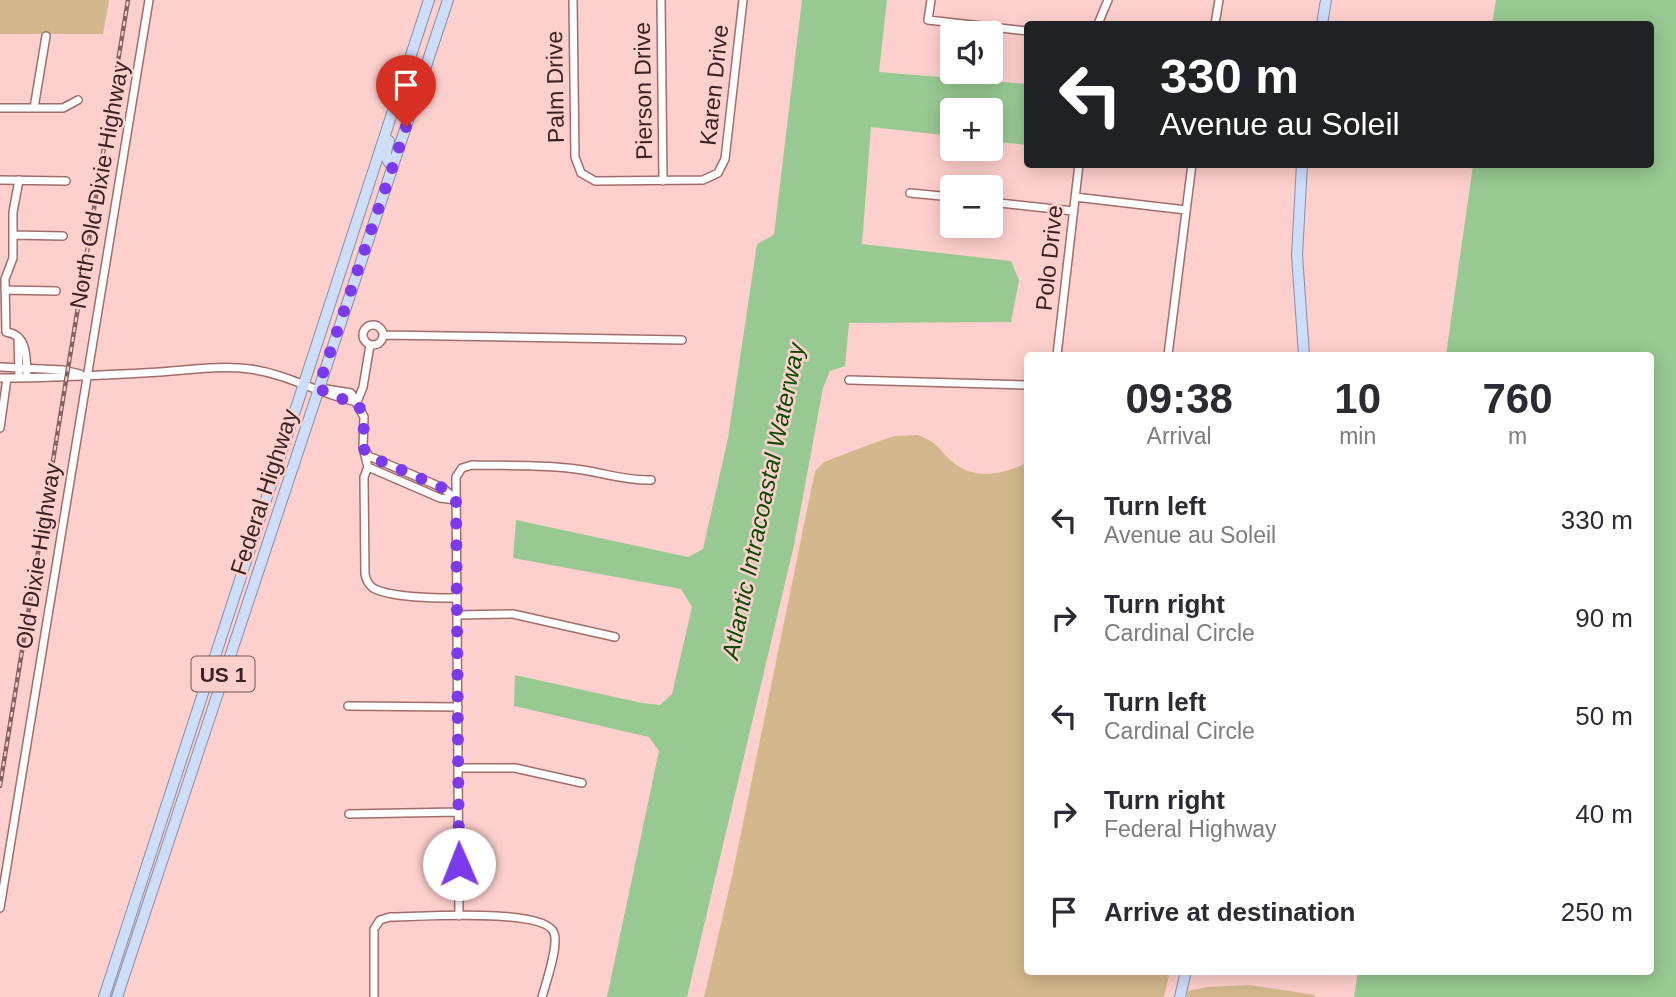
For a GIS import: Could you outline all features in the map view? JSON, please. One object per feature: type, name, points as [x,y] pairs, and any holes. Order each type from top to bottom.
[{"type":"main road","name":"Federal Highway","points":[[104,997],[429,0]]},
{"type":"main road","points":[[419,87],[419,71],[442,0]]},
{"type":"main road","name":"Federal Highway","points":[[117,997],[448,0]]},
{"type":"main road","points":[[1322,21],[1326,0]]},
{"type":"main road","points":[[393,167],[385,156],[401,104],[402,83]]},
{"type":"main road","points":[[1302,168],[1297,255],[1304,352]]},
{"type":"main road","points":[[373,170],[381,181],[382,199]]},
{"type":"main road","points":[[236,593],[240,625]]},
{"type":"main road","points":[[225,626],[230,633],[232,648]]},
{"type":"main road","points":[[109,997],[117,969],[117,957]]},
{"type":"main road","points":[[1180,997],[1185,975]]},
{"type":"street","name":"North Old Dixie Highway","points":[[88,376],[103,268],[149,0]]},
{"type":"street","name":"Palm Drive","points":[[573,0],[575,157],[581,173],[596,181],[663,181]]},
{"type":"street","name":"Pierson Drive","points":[[661,0],[663,181]]},
{"type":"street","name":"Karen Drive","points":[[663,181],[703,180],[718,173],[725,159],[743,0]]},
{"type":"street","points":[[931,0],[928,20],[1024,32]]},
{"type":"street","points":[[1099,21],[1108,0]]},
{"type":"street","points":[[1215,21],[1219,0]]},
{"type":"street","points":[[34,108],[46,36]]},
{"type":"street","points":[[0,108],[63,108],[78,100]]},
{"type":"street","name":"Polo Drive","points":[[1057,352],[1079,168]]},
{"type":"street","points":[[1168,352],[1191,168]]},
{"type":"street","points":[[0,180],[66,181]]},
{"type":"street","points":[[19,180],[13,212],[13,258],[2,279],[5,290],[3,332],[12,332],[25,346],[23,377]]},
{"type":"street","points":[[911,193],[940,196]]},
{"type":"street","points":[[1075,197],[1186,210]]},
{"type":"street","points":[[1003,203],[1073,211]]},
{"type":"street","points":[[13,234],[63,236]]},
{"type":"street","points":[[5,290],[56,291]]},
{"type":"street","points":[[375,326],[381,329],[383,335],[380,343],[370,345],[363,338],[366,328],[375,326]]},
{"type":"street","points":[[383,335],[682,340]]},
{"type":"street","points":[[357,402],[363,387],[370,345]]},
{"type":"street","points":[[0,367],[67,371],[88,376]]},
{"type":"street","points":[[0,428],[4,378],[239,368],[269,373],[318,388],[351,393],[364,417],[363,448],[368,467],[364,477],[365,574],[368,584],[377,590],[423,598],[457,597]]},
{"type":"street","name":"Old Dixie Highway","points":[[0,908],[88,376]]},
{"type":"street","points":[[849,380],[1024,385]]},
{"type":"street","points":[[363,448],[369,456],[443,488],[456,500]]},
{"type":"street","points":[[459,916],[456,477],[462,468],[472,465],[548,466],[651,480]]},
{"type":"street","points":[[368,467],[440,498],[456,500]]},
{"type":"street","points":[[457,615],[513,614],[615,637]]},
{"type":"street","points":[[348,706],[457,707]]},
{"type":"street","points":[[458,768],[514,768],[582,783]]},
{"type":"street","points":[[349,814],[458,812]]},
{"type":"street","points":[[374,997],[374,929],[380,920],[390,917],[459,916],[516,916],[547,923],[551,927],[555,942],[542,997]]},
{"type":"shaded area","points":[[0,0],[109,0],[103,34],[0,34]]},
{"type":"shaded area","points":[[918,435],[931,441],[961,468],[979,474],[998,473],[1024,464],[1024,975],[1169,975],[1164,997],[704,997],[733,872],[815,471],[824,462],[895,436]]},
{"type":"shaded area","points":[[1250,985],[1315,995],[1187,997],[1188,991],[1207,987]]},
{"type":"water","name":"Atlantic Intracoastal Waterway","points":[[802,0],[887,0],[879,72],[940,77],[940,84],[1024,84],[1024,145],[1003,142],[1003,98],[940,98],[940,135],[871,127],[862,244],[1011,261],[1019,280],[1011,322],[849,323],[845,366],[830,371],[823,388],[794,545],[687,997],[607,997],[659,751],[649,737],[514,706],[515,675],[660,705],[672,694],[692,607],[681,589],[513,558],[516,520],[688,557],[703,549],[728,438],[757,244],[774,235]]},
{"type":"water","points":[[1496,0],[1676,0],[1676,997],[1354,997],[1357,975],[1654,975],[1654,352],[1446,352],[1473,168],[1654,168],[1654,21],[1492,21]]},
{"type":"railway","points":[[0,786],[128,0]]},
{"type":"route","points":[[406,127],[318,388],[337,398],[357,402],[364,417],[363,448],[369,456],[443,488],[456,500],[459,864]]}]
